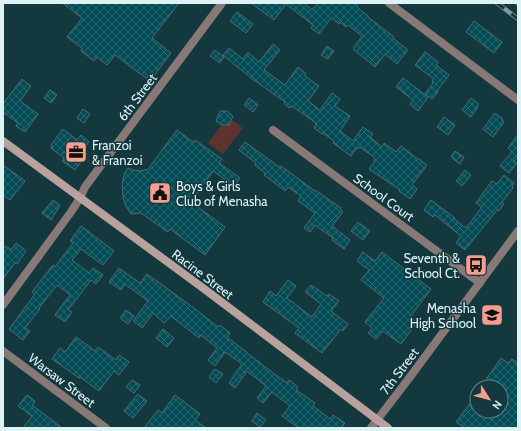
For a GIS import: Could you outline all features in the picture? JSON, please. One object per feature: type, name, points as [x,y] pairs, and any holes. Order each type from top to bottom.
[{"type":"main road","name":"Racine Street","points":[[3,141],[388,428]]},
{"type":"street","name":"6th Street","points":[[3,305],[71,212],[80,198],[84,187],[222,3]]},
{"type":"street","points":[[389,3],[518,100]]},
{"type":"street","name":"School Court","points":[[273,130],[480,283]]},
{"type":"street","name":"7th Street","points":[[371,428],[518,231]]},
{"type":"street","name":"Warsaw Street","points":[[3,351],[106,428]]},
{"type":"shaded area","points":[[228,117],[243,128],[223,154],[208,143]]},
{"type":"building","points":[[62,3],[179,3],[152,38],[171,53],[150,81],[115,55],[107,65],[97,57],[94,61],[81,51],[82,48],[67,37],[82,18]]},
{"type":"building","points":[[251,3],[304,3],[312,10],[318,3],[354,3],[368,17],[408,50],[397,64],[385,54],[375,67],[353,49],[362,36],[348,25],[346,27],[340,22],[339,24],[331,18],[319,34],[311,28],[313,25],[286,4],[274,20]]},
{"type":"building","points":[[237,12],[253,24],[246,33],[230,21]]},
{"type":"building","points":[[474,21],[502,42],[494,53],[466,32]]},
{"type":"building","points":[[273,44],[280,50],[264,70],[285,85],[298,67],[306,74],[305,76],[319,86],[308,101],[320,110],[332,93],[340,99],[335,106],[350,116],[340,131],[353,141],[363,127],[373,134],[370,137],[382,147],[384,143],[396,152],[401,146],[427,165],[412,185],[417,189],[410,199],[399,191],[400,190],[369,169],[375,161],[375,158],[360,147],[357,148],[351,156],[333,143],[334,141],[314,128],[316,123],[292,106],[290,108],[284,104],[285,102],[251,78],[223,55],[229,48],[243,59],[248,52],[259,62]]},
{"type":"building","points":[[327,46],[334,51],[328,59],[321,55]]},
{"type":"building","points":[[215,50],[224,57],[220,63],[210,56]]},
{"type":"building","points":[[425,52],[438,62],[436,65],[449,75],[432,99],[425,94],[433,83],[432,82],[434,79],[415,65]]},
{"type":"building","points":[[403,78],[428,97],[418,111],[410,104],[413,100],[396,87]]},
{"type":"building","points":[[22,79],[31,86],[20,101],[38,114],[25,132],[16,126],[18,123],[3,112],[3,104]]},
{"type":"building","points":[[50,90],[57,95],[51,103],[44,98]]},
{"type":"building","points":[[249,98],[258,105],[253,112],[244,105]]},
{"type":"building","points":[[471,98],[479,104],[471,117],[462,110]]},
{"type":"building","points":[[83,109],[90,114],[84,123],[77,118]]},
{"type":"building","points":[[220,111],[227,111],[233,116],[229,125],[222,125],[216,121]]},
{"type":"building","points":[[495,113],[503,119],[502,120],[504,122],[493,137],[483,129]]},
{"type":"building","points":[[444,117],[455,125],[448,135],[437,127]]},
{"type":"building","points":[[63,129],[77,140],[81,135],[89,142],[82,151],[87,154],[75,170],[62,161],[64,158],[51,148],[51,145]]},
{"type":"building","name":"Boys & Girls Club of Menasha","points":[[177,130],[193,142],[195,140],[222,159],[219,163],[240,178],[234,186],[213,171],[191,202],[225,227],[205,255],[170,229],[168,232],[141,213],[131,214],[123,198],[122,184],[124,174],[128,168],[140,171],[148,169]]},
{"type":"building","points":[[518,134],[518,157],[514,161],[517,163],[509,173],[500,166],[512,152],[508,148]]},
{"type":"building","points":[[245,142],[279,167],[281,166],[341,208],[340,209],[343,212],[332,226],[350,240],[344,249],[332,240],[333,238],[315,225],[310,232],[304,228],[315,213],[298,201],[301,196],[288,187],[285,191],[264,175],[265,173],[255,165],[256,163],[239,150]]},
{"type":"building","points":[[455,151],[464,157],[460,164],[451,157]]},
{"type":"building","points":[[3,165],[25,181],[10,200],[3,195]]},
{"type":"building","points":[[465,170],[471,175],[462,186],[456,181]]},
{"type":"building","points":[[504,175],[514,183],[513,188],[502,202],[504,204],[499,211],[497,210],[465,250],[456,243],[461,236],[435,215],[433,217],[424,210],[431,200],[466,228],[482,207],[476,203],[492,181],[497,184]]},
{"type":"building","points":[[53,200],[60,205],[51,220],[42,213]]},
{"type":"building","points":[[358,222],[370,231],[363,240],[351,231]]},
{"type":"building","points":[[81,226],[114,251],[103,265],[81,249],[72,260],[89,273],[93,268],[103,275],[96,284],[91,280],[68,310],[72,312],[65,322],[55,315],[70,295],[57,285],[25,328],[30,331],[23,340],[9,329],[35,294],[32,292],[53,265],[55,267],[73,243],[70,241]]},
{"type":"building","points":[[16,243],[26,251],[17,264],[15,263],[3,279],[3,249],[6,246],[11,250]]},
{"type":"building","points":[[363,252],[375,261],[382,252],[431,289],[410,317],[417,322],[401,344],[383,331],[376,339],[368,333],[372,328],[365,322],[384,298],[361,280],[369,270],[357,261]]},
{"type":"building","points":[[119,268],[140,283],[147,274],[218,327],[220,325],[230,333],[227,337],[287,383],[289,380],[298,387],[296,390],[315,403],[313,406],[330,419],[333,415],[345,423],[341,428],[299,428],[282,416],[290,406],[272,392],[263,403],[257,398],[266,386],[247,371],[235,388],[229,383],[242,364],[225,352],[215,366],[208,360],[217,348],[201,335],[199,338],[171,316],[164,323],[153,313],[142,328],[133,321],[148,301],[125,284],[121,290],[109,282]]},
{"type":"building","points":[[288,280],[296,286],[287,298],[312,317],[321,304],[305,292],[311,285],[327,296],[329,294],[339,301],[331,311],[348,324],[343,331],[341,329],[322,353],[295,333],[299,328],[263,302],[270,291],[276,296]]},
{"type":"building","points":[[126,310],[134,316],[128,324],[120,318]]},
{"type":"building","points":[[163,329],[174,338],[167,347],[156,338]]},
{"type":"building","points":[[76,337],[95,351],[98,347],[116,360],[119,355],[129,362],[119,375],[114,371],[99,391],[52,359],[60,348],[65,352]]},
{"type":"building","points":[[501,358],[508,363],[512,359],[518,363],[518,428],[465,428],[456,422],[469,405],[469,419],[509,419],[509,379],[486,379]]},
{"type":"building","points":[[215,369],[223,374],[216,383],[209,377]]},
{"type":"building","points":[[132,380],[140,385],[134,393],[126,387]]},
{"type":"building","points":[[138,394],[147,401],[133,418],[124,411]]},
{"type":"building","points":[[27,395],[35,401],[32,405],[62,428],[23,428],[32,416],[18,406]]},
{"type":"building","points":[[175,395],[200,414],[195,420],[206,428],[144,428],[158,410],[162,413]]},
{"type":"building","points":[[257,413],[266,420],[260,427],[252,421]]},
{"type":"railway","points":[[497,3],[518,19]]},
{"type":"place","name":"Franzoi & Franzoi","points":[[76,152]]},
{"type":"place","name":"Boys & Girls Club of Menasha","points":[[160,193]]},
{"type":"place","name":"Seventh & School Ct.","points":[[476,265]]},
{"type":"place","name":"Menasha High School","points":[[492,315]]}]
